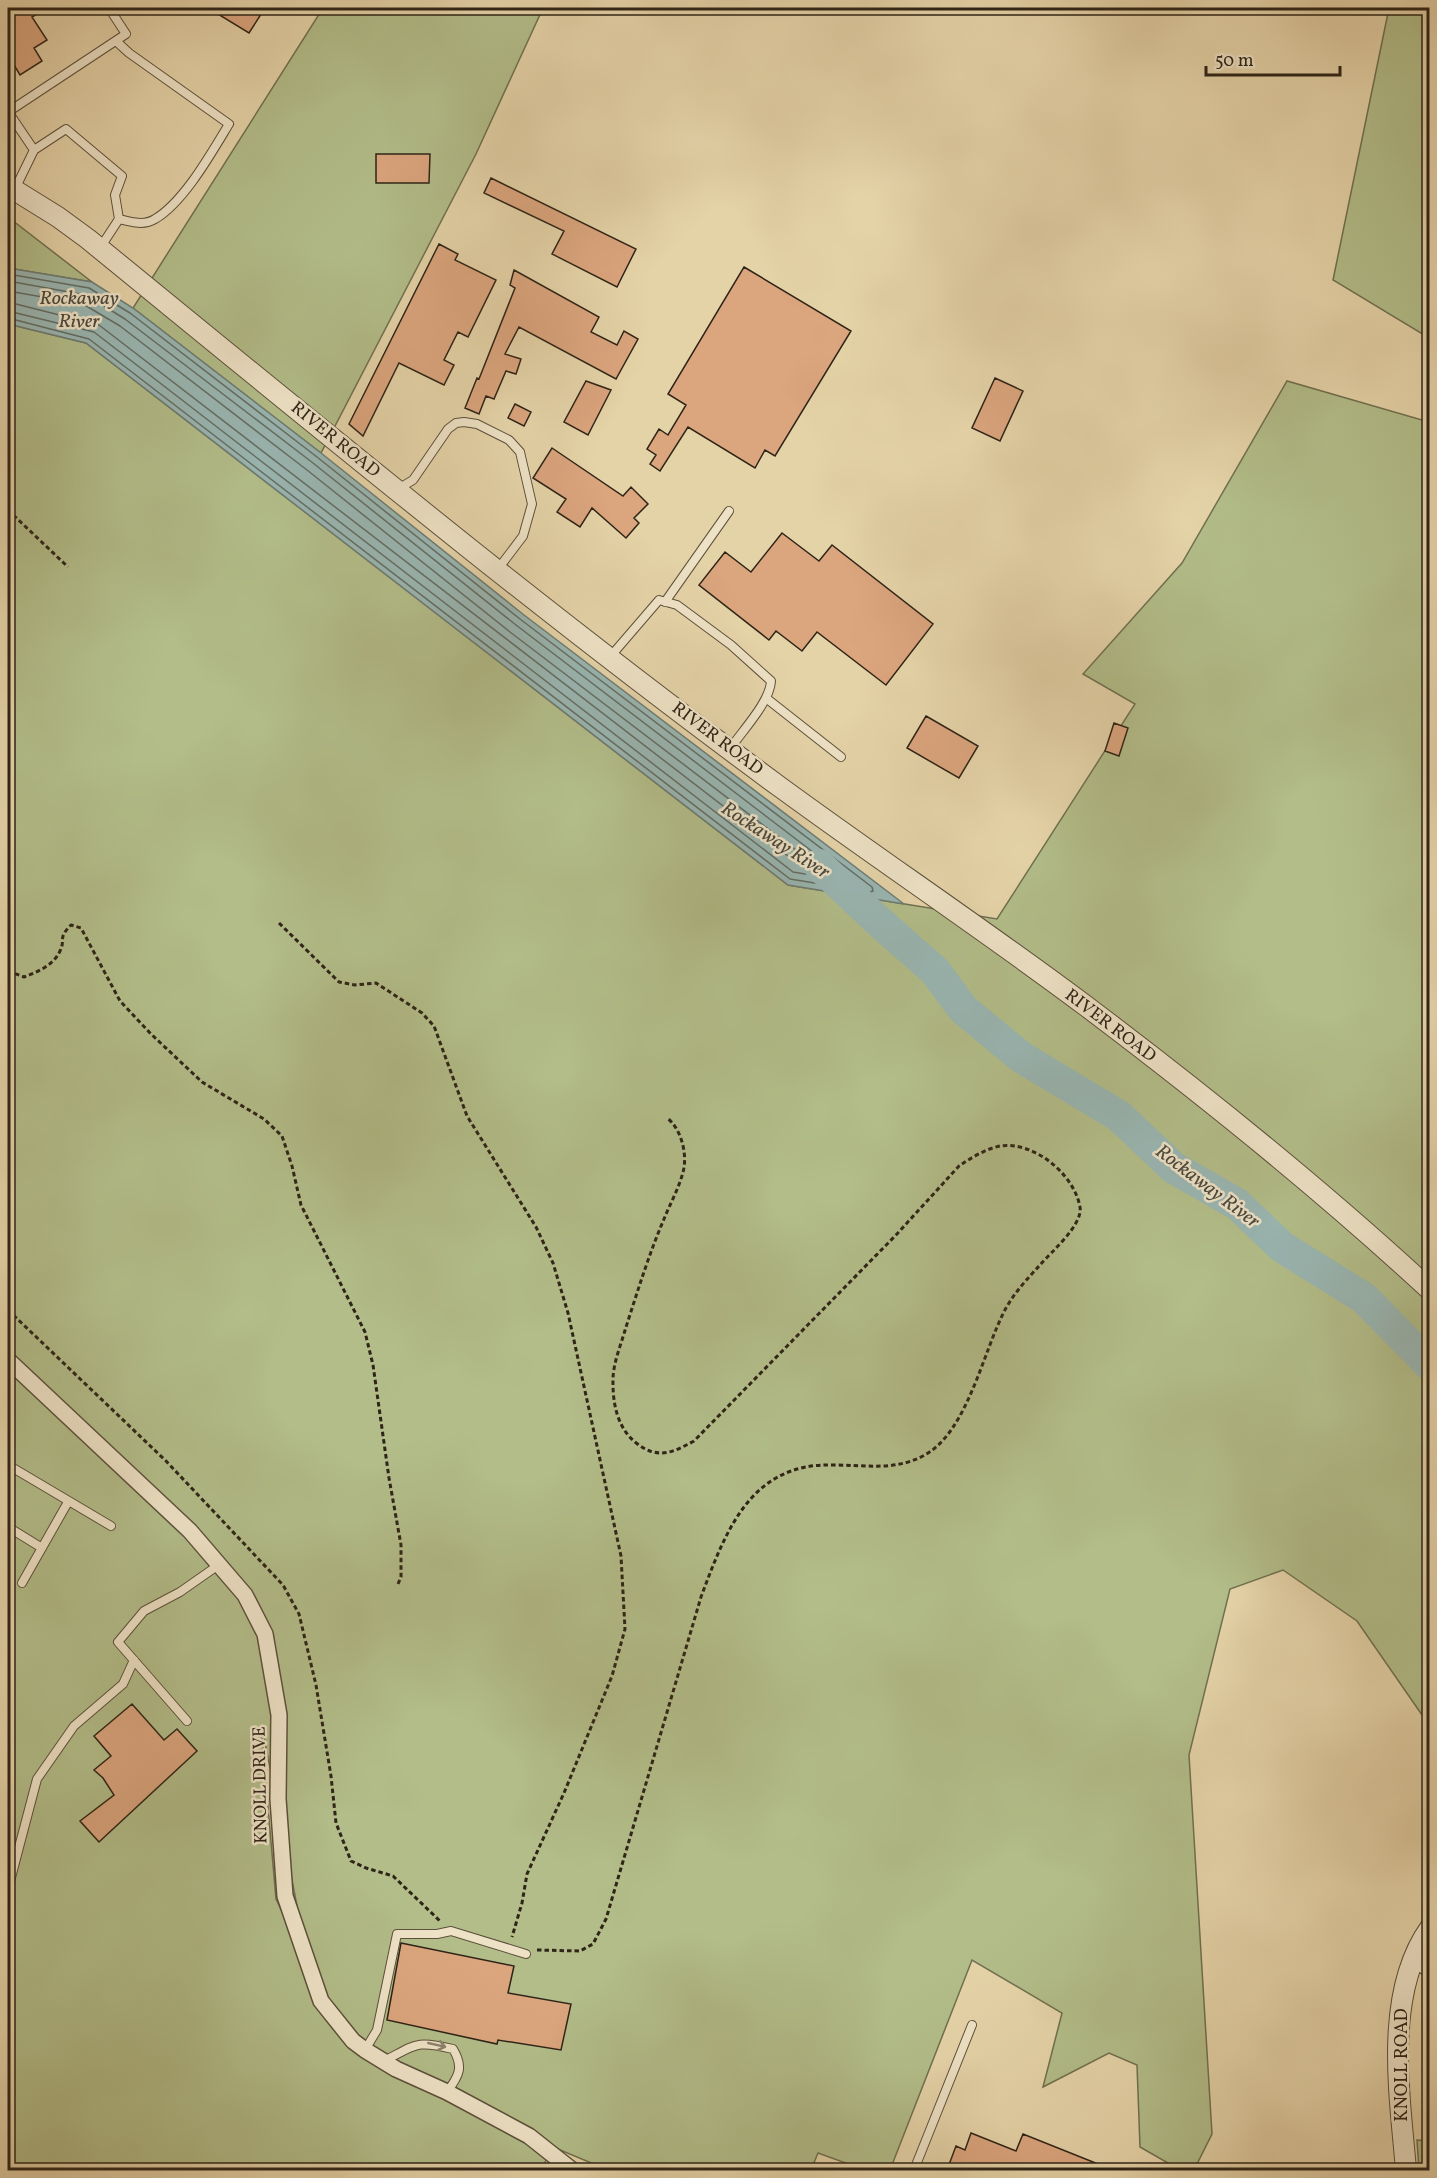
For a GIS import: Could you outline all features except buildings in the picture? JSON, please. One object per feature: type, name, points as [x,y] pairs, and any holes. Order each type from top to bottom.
[{"type":"street","name":"RIVER ROAD","points":[[11,188],[58,217],[100,249],[397,489],[730,749],[1094,1013],[1238,1125],[1382,1246],[1430,1290]]},
{"type":"street","name":"KNOLL DRIVE","points":[[8,1360],[173,1515],[220,1564],[245,1595],[265,1634],[279,1716],[278,1799],[285,1896],[321,2001],[353,2042],[383,2061],[529,2136],[572,2170]]},
{"type":"street","name":"KNOLL ROAD","points":[[1406,2170],[1399,2049],[1402,2001],[1412,1962],[1430,1929]]},
{"type":"lane","points":[[34,150],[8,113],[126,34],[109,8]]},
{"type":"lane","points":[[116,41],[129,53],[229,124],[207,159],[168,208],[154,220],[137,223],[119,219]]},
{"type":"lane","points":[[11,188],[34,150],[66,129],[123,176],[115,195],[119,219],[100,249]]},
{"type":"lane","points":[[397,489],[413,480],[447,429],[456,423],[477,424],[509,440],[520,452],[532,504],[523,536],[498,569]]},
{"type":"lane","points":[[665,602],[729,511]]},
{"type":"lane","points":[[610,657],[659,600],[677,605],[731,645],[771,681],[766,698],[730,749]]},
{"type":"lane","points":[[766,698],[841,757]]},
{"type":"lane","points":[[8,1465],[111,1526]]},
{"type":"lane","points":[[22,1582],[68,1502]]},
{"type":"lane","points":[[8,1527],[42,1548]]},
{"type":"lane","points":[[188,1721],[118,1642],[144,1611],[180,1592],[220,1564]]},
{"type":"lane","points":[[8,1889],[37,1779],[74,1726],[123,1684],[134,1660]]},
{"type":"lane","points":[[365,2050],[377,2030],[397,1934],[437,1934],[452,1931],[508,1946],[526,1954]]},
{"type":"lane","points":[[1412,1962],[1430,1974]]},
{"type":"lane","points":[[914,2170],[972,2025]]},
{"type":"lane","points":[[383,2061],[417,2043],[427,2042],[453,2049],[459,2059],[458,2077],[447,2092]]},
{"type":"path","points":[[8,510],[68,567]]},
{"type":"path","points":[[279,923],[339,982],[355,985],[376,983],[422,1013],[434,1026],[467,1116],[536,1227],[553,1263],[568,1313],[621,1556],[625,1629],[612,1676],[592,1726],[527,1874],[514,1934],[508,1946]]},
{"type":"path","points":[[8,971],[24,977],[44,969],[61,951],[62,934],[71,925],[81,928],[120,1001],[151,1034],[202,1082],[264,1119],[282,1136],[301,1205],[365,1332],[373,1365],[401,1545],[401,1577],[398,1584]]},
{"type":"path","points":[[526,1954],[539,1950],[580,1951],[593,1944],[606,1919],[701,1597],[720,1548],[746,1504],[771,1481],[791,1469],[823,1465],[893,1467],[924,1456],[939,1444],[960,1417],[1007,1305],[1065,1238],[1078,1220],[1080,1210],[1076,1191],[1050,1161],[1023,1147],[1000,1146],[972,1158],[959,1166],[896,1235],[693,1441],[672,1452],[658,1454],[640,1446],[628,1436],[618,1419],[612,1383],[617,1356],[632,1308],[658,1234],[684,1171],[683,1147],[672,1122],[667,1118]]},
{"type":"green space","points":[[323,8],[543,8],[476,154],[321,453],[133,308]]},
{"type":"green space","points":[[1389,8],[1429,8],[1429,338],[1333,280]]},
{"type":"green space","points":[[8,217],[92,282],[8,268]]},
{"type":"green space","points":[[8,324],[86,343],[788,885],[997,919],[1135,704],[1083,674],[1182,563],[1287,381],[1429,422],[1429,1725],[1357,1621],[1283,1570],[1230,1589],[1189,1755],[1212,2134],[1194,2170],[1180,2170],[1140,2147],[1137,2065],[1109,2053],[1043,2087],[1062,2013],[972,1960],[890,2170],[865,2170],[818,2153],[811,2170],[608,2170],[553,2147],[541,2170],[8,2170]],"holes":[[[262,1727],[309,1967],[276,1899]]]},
{"type":"green space","points":[[1417,2140],[1429,2141],[1429,2170],[1419,2170]]},
{"type":"water","name":"Rockaway River","points":[[8,268],[92,282],[133,308],[321,453],[524,615],[904,904],[788,885],[86,343],[8,324]]},
{"type":"waterway","name":"Rockaway River","points":[[819,865],[935,971],[963,1009],[1021,1057],[1119,1116],[1174,1168],[1237,1204],[1282,1247],[1364,1298],[1430,1365]]}]
